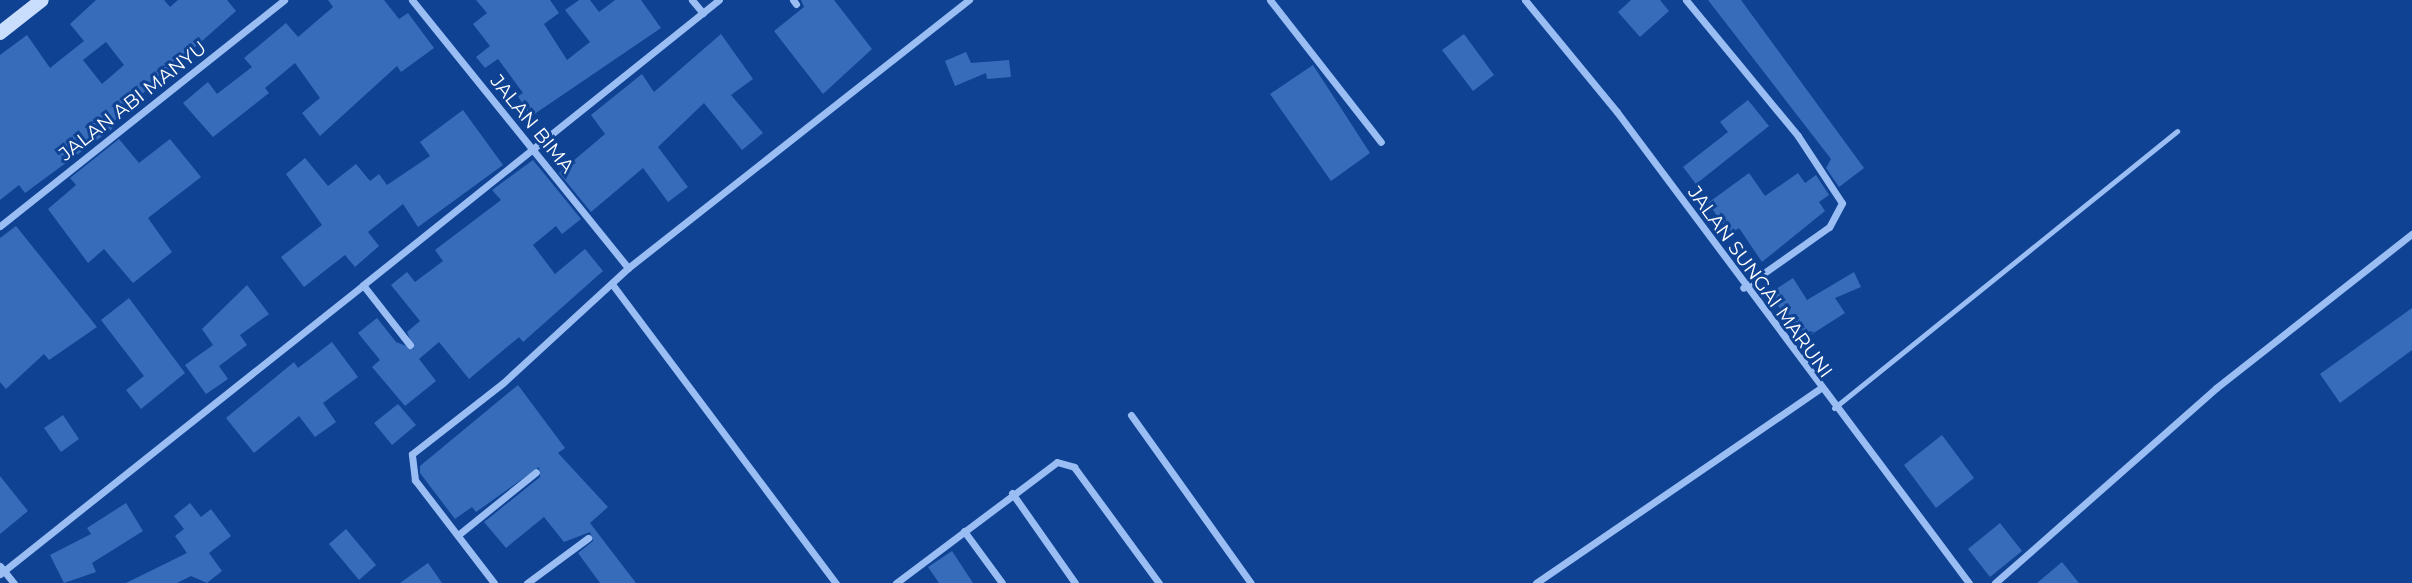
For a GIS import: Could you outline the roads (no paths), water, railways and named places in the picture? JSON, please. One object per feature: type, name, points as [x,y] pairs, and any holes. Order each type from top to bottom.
[{"type":"main road","points":[[0,33],[42,0]]},
{"type":"street","name":"JALAN ABI MANYU","points":[[0,226],[284,0]]},
{"type":"street","name":"JALAN BIMA","points":[[412,0],[628,268]]},
{"type":"street","points":[[692,0],[703,13]]},
{"type":"street","points":[[14,583],[1,570],[719,0]]},
{"type":"street","points":[[494,583],[415,480],[412,454],[628,268],[969,0]]},
{"type":"street","points":[[1270,0],[1381,142]]},
{"type":"street","name":"JALAN SUNGAI MARUNI","points":[[1525,0],[1616,112],[1743,288],[1969,583]]},
{"type":"street","points":[[1686,0],[1798,136],[1842,203],[1829,227],[1743,288]]},
{"type":"street","points":[[1996,583],[2216,388],[2412,234]]},
{"type":"street","points":[[612,284],[836,583]]},
{"type":"street","points":[[363,285],[410,345]]},
{"type":"street","points":[[1536,583],[1819,389]]},
{"type":"street","points":[[1131,415],[1251,583]]},
{"type":"street","points":[[896,583],[1012,493],[1057,462],[1074,467],[1159,583]]},
{"type":"street","points":[[458,535],[536,472]]},
{"type":"street","points":[[1012,493],[1075,583]]},
{"type":"street","points":[[964,531],[1002,583]]},
{"type":"street","points":[[527,583],[588,538]]},
{"type":"lane","points":[[1834,408],[2177,131]]}]
